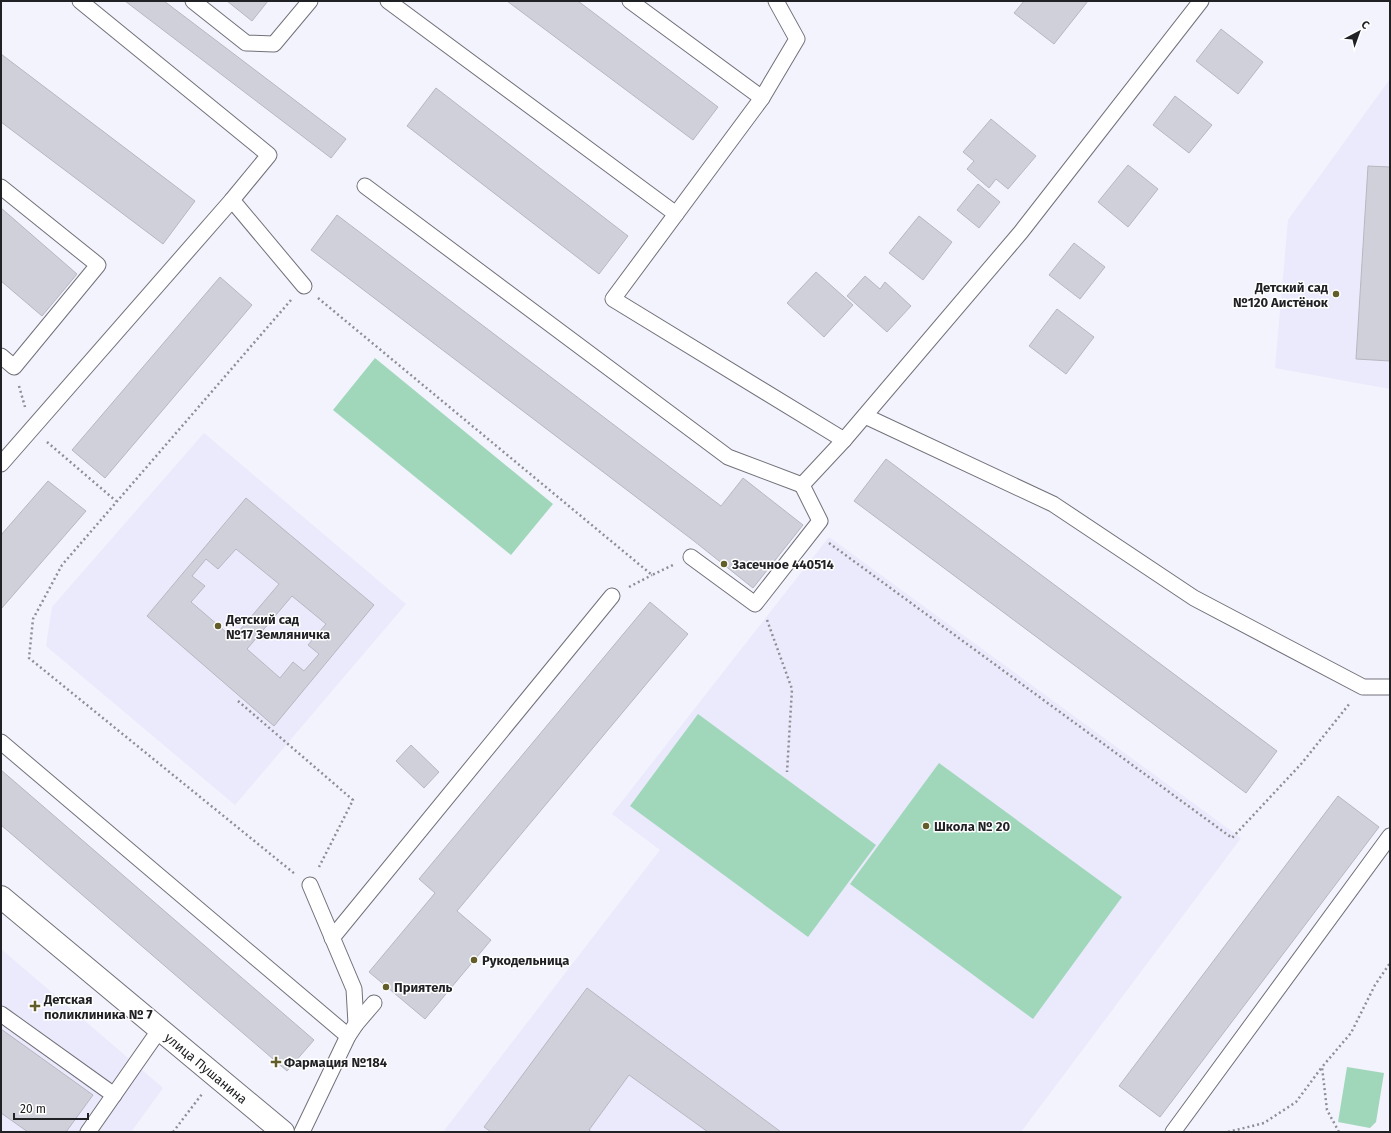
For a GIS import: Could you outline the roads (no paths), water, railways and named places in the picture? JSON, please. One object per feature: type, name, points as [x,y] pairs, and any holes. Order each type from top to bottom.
[{"type":"street","name":"улица Пушанина","points":[[1,897],[283,1132]]},
{"type":"lane","points":[[1,464],[232,200],[269,155],[80,1]]},
{"type":"lane","points":[[193,1],[246,43],[274,44],[310,1]]},
{"type":"lane","points":[[388,1],[676,214]]},
{"type":"lane","points":[[630,1],[762,98]]},
{"type":"lane","points":[[776,1],[798,39],[762,98],[612,299],[844,440]]},
{"type":"lane","points":[[802,485],[865,416],[1021,232],[1201,1]]},
{"type":"lane","points":[[364,186],[728,457],[802,485],[820,521],[755,604],[691,557]]},
{"type":"lane","points":[[1,187],[98,265],[14,367],[1,356]]},
{"type":"lane","points":[[232,200],[304,286]]},
{"type":"lane","points":[[865,416],[1053,504],[1194,598],[1363,687],[1390,687]]},
{"type":"lane","points":[[332,938],[612,596]]},
{"type":"lane","points":[[1,742],[352,1030]]},
{"type":"lane","points":[[1173,1132],[1390,836]]},
{"type":"lane","points":[[310,885],[354,989],[352,1030]]},
{"type":"lane","points":[[302,1132],[352,1030],[374,1003]]},
{"type":"lane","points":[[1,1014],[114,1095]]},
{"type":"lane","points":[[88,1132],[160,1029]]},
{"type":"place","name":"Детский сад №120 Аистёнок","points":[[1336,294]]},
{"type":"place","name":"Засечное 440514","points":[[724,564]]},
{"type":"place","name":"Детский сад №17 Земляничка","points":[[218,626]]},
{"type":"place","name":"Школа № 20","points":[[926,826]]},
{"type":"place","name":"Рукодельница","points":[[474,960]]},
{"type":"place","name":"Приятель","points":[[386,987]]},
{"type":"place","name":"Детская поликлиника № 7","points":[[35,1006]]},
{"type":"place","name":"Фармация №184","points":[[276,1062]]}]
